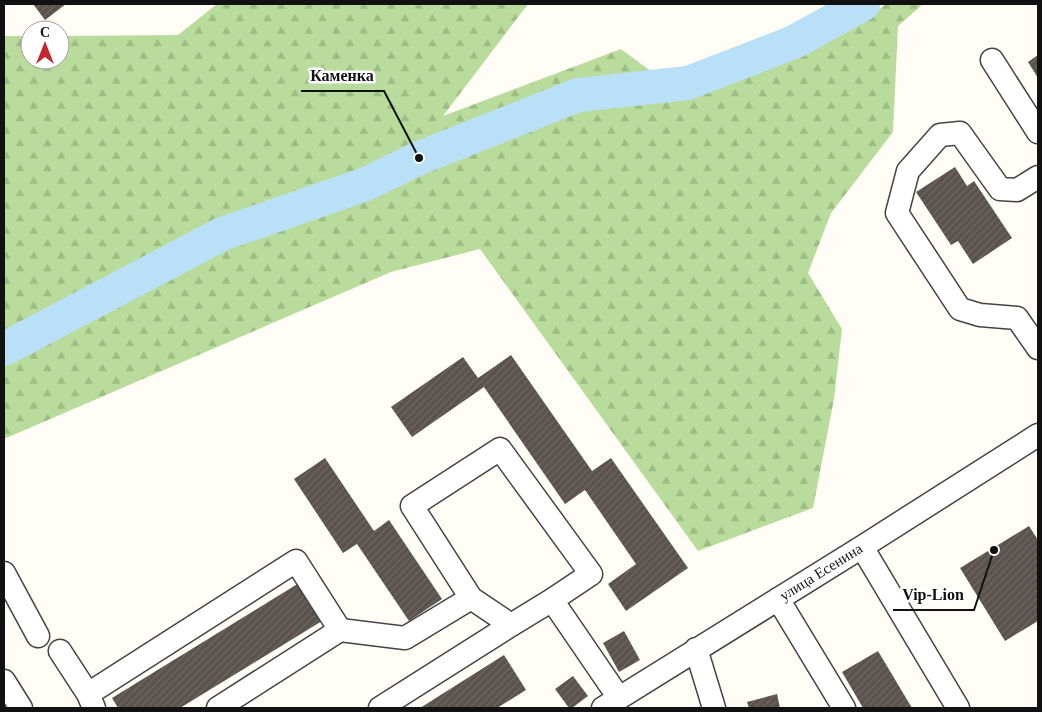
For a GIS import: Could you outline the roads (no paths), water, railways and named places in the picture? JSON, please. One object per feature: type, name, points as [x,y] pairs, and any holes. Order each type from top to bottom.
[{"type":"street","points":[[992,60],[1038,132]]},
{"type":"street","points":[[1038,177],[1017,190],[1000,189],[960,133],[940,135],[908,172],[897,213],[960,309],[980,315],[1017,318],[1038,348]]},
{"type":"street","name":"улица Есенина","points":[[611,703],[1038,435]]},
{"type":"street","points":[[380,708],[552,600],[591,574],[500,449],[412,506],[471,598],[511,625]]},
{"type":"street","points":[[862,547],[958,708]]},
{"type":"street","points":[[60,652],[91,701],[296,561],[340,630]]},
{"type":"street","points":[[4,573],[38,636]]},
{"type":"street","points":[[218,708],[340,630],[405,638],[471,598]]},
{"type":"street","points":[[778,599],[844,708]]},
{"type":"street","points":[[552,600],[611,703]]},
{"type":"street","points":[[696,649],[714,708]]},
{"type":"street","points":[[4,681],[21,708]]},
{"type":"waterway","points":[[4,349],[222,234],[366,184],[419,158],[578,95],[688,83],[794,42],[863,4]]},
{"type":"place","name":"Каменка","points":[[419,158]]},
{"type":"place","name":"Vip-Lion","points":[[994,550]]}]
